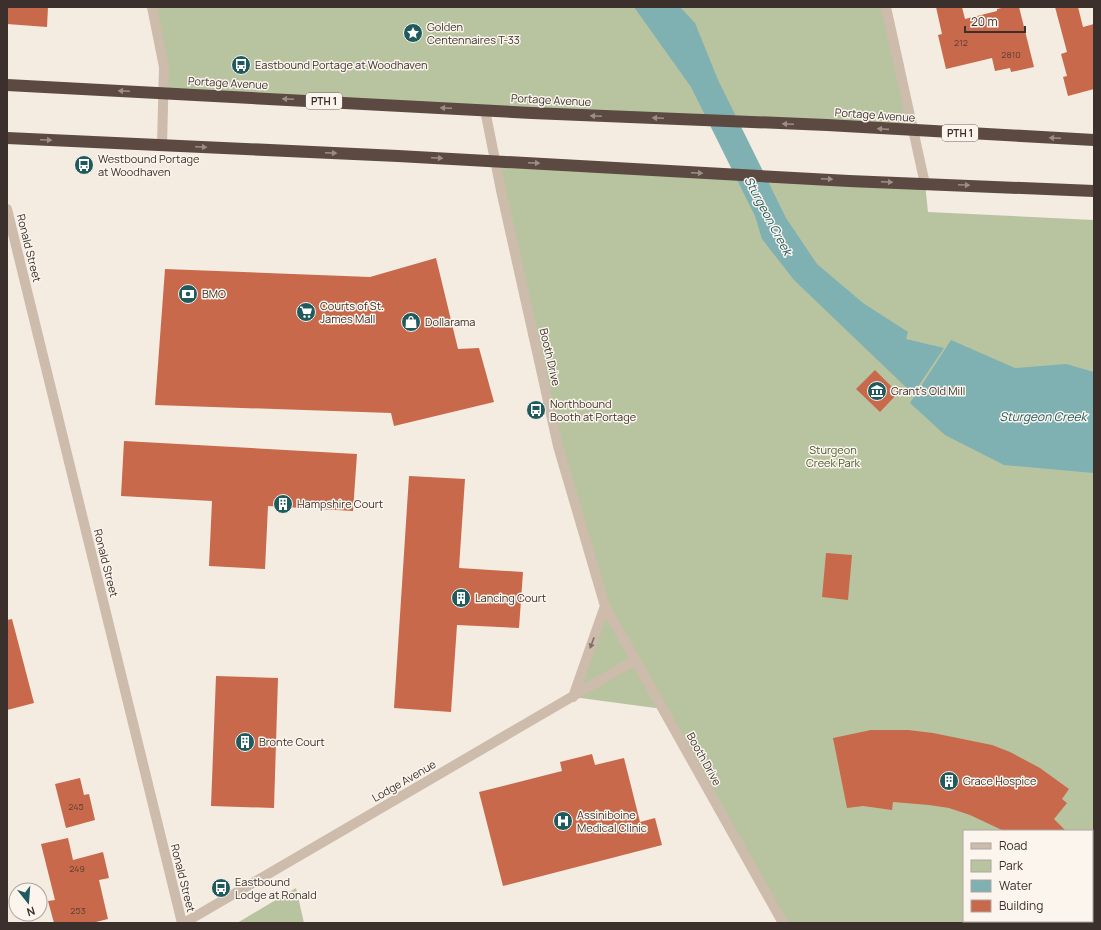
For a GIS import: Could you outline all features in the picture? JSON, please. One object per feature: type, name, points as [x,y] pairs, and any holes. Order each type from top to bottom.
[{"type":"highway","name":"Portage Avenue","points":[[7,85],[635,118],[827,125],[1094,140]]},
{"type":"highway","points":[[7,138],[495,161],[658,171],[1094,191]]},
{"type":"street","points":[[152,7],[164,67],[162,146]]},
{"type":"street","points":[[886,7],[926,184]]},
{"type":"street","name":"Booth Drive","points":[[485,110],[558,446],[606,606],[783,923]]},
{"type":"street","name":"Ronald Street","points":[[7,209],[183,923]]},
{"type":"street","points":[[573,697],[606,606]]},
{"type":"street","name":"Lodge Avenue","points":[[183,923],[635,660]]},
{"type":"green space","points":[[152,7],[886,7],[913,131],[163,93]]},
{"type":"green space","name":"Sturgeon Creek Park","points":[[495,161],[925,184],[928,212],[1094,220],[1094,856],[1093,830],[963,830],[963,922],[1052,922],[783,923],[663,709],[573,697],[605,606],[558,446]]},
{"type":"green space","points":[[296,888],[304,923],[237,923]]},
{"type":"water","name":"Sturgeon Creek","points":[[634,7],[680,7],[695,23],[718,80],[786,218],[817,264],[863,303],[908,332],[906,339],[944,348],[913,394],[794,280],[762,239],[755,216],[691,87]]},
{"type":"water","name":"Sturgeon Creek","points":[[951,340],[1015,368],[1066,364],[1094,372],[1094,473],[1004,465],[945,435],[910,403]]},
{"type":"building","points":[[7,7],[48,7],[47,27],[7,24]]},
{"type":"building","points":[[936,7],[962,7],[965,19],[997,11],[997,9],[1006,7],[1019,7],[1034,67],[1011,72],[1010,68],[995,71],[992,58],[946,69],[938,35],[942,34]]},
{"type":"building","points":[[1055,7],[1078,7],[1083,27],[1094,24],[1094,89],[1068,96],[1063,77],[1067,76],[1061,54],[1067,52]]},
{"type":"building","name":"Courts of St. James Mall","points":[[436,258],[458,349],[479,348],[494,402],[394,426],[391,413],[155,405],[165,269],[370,277]]},
{"type":"building","name":"Grant's Old Mill","points":[[875,370],[898,393],[880,412],[856,389]]},
{"type":"building","name":"Hampshire Court","points":[[124,441],[357,454],[353,511],[268,506],[265,569],[209,566],[212,501],[121,496]]},
{"type":"building","name":"Lancing Court","points":[[409,476],[465,479],[459,568],[523,572],[519,628],[457,625],[451,712],[394,708]]},
{"type":"building","points":[[826,553],[852,555],[848,600],[822,597]]},
{"type":"building","points":[[12,619],[34,703],[7,710],[7,620]]},
{"type":"building","name":"Bronte Court","points":[[216,676],[278,678],[274,808],[211,806]]},
{"type":"building","name":"Grace Hospice","points":[[871,730],[908,730],[933,733],[992,745],[1010,752],[1040,768],[1069,789],[1062,799],[1067,803],[1054,819],[1065,830],[1002,830],[970,815],[949,808],[929,805],[893,802],[892,810],[863,806],[847,808],[833,738]]},
{"type":"building","name":"Assiniboine Medical Clinic","points":[[592,754],[595,765],[624,758],[640,822],[655,818],[662,845],[503,886],[479,792],[562,771],[560,762]]},
{"type":"building","points":[[80,778],[84,795],[89,794],[95,820],[66,828],[55,784]]},
{"type":"building","points":[[68,838],[73,860],[103,852],[109,878],[99,880],[108,919],[92,923],[54,923],[48,901],[55,900],[41,844]]},
{"type":"place","name":"Golden Centennaires T-33","points":[[413,33]]},
{"type":"place","name":"Eastbound Portage at Woodhaven","points":[[241,65]]},
{"type":"place","name":"Westbound Portage at Woodhaven","points":[[84,165]]},
{"type":"place","name":"BMO","points":[[188,294]]},
{"type":"place","name":"Courts of St. James Mall","points":[[306,312]]},
{"type":"place","name":"Dollarama","points":[[411,322]]},
{"type":"place","name":"Grant's Old Mill","points":[[877,391]]},
{"type":"place","name":"Northbound Booth at Portage","points":[[536,410]]},
{"type":"place","name":"Hampshire Court","points":[[283,504]]},
{"type":"place","name":"Lancing Court","points":[[461,598]]},
{"type":"place","name":"Bronte Court","points":[[245,742]]},
{"type":"place","name":"Grace Hospice","points":[[949,781]]},
{"type":"place","name":"Assiniboine Medical Clinic","points":[[563,821]]},
{"type":"place","name":"Eastbound Lodge at Ronald","points":[[221,888]]}]
